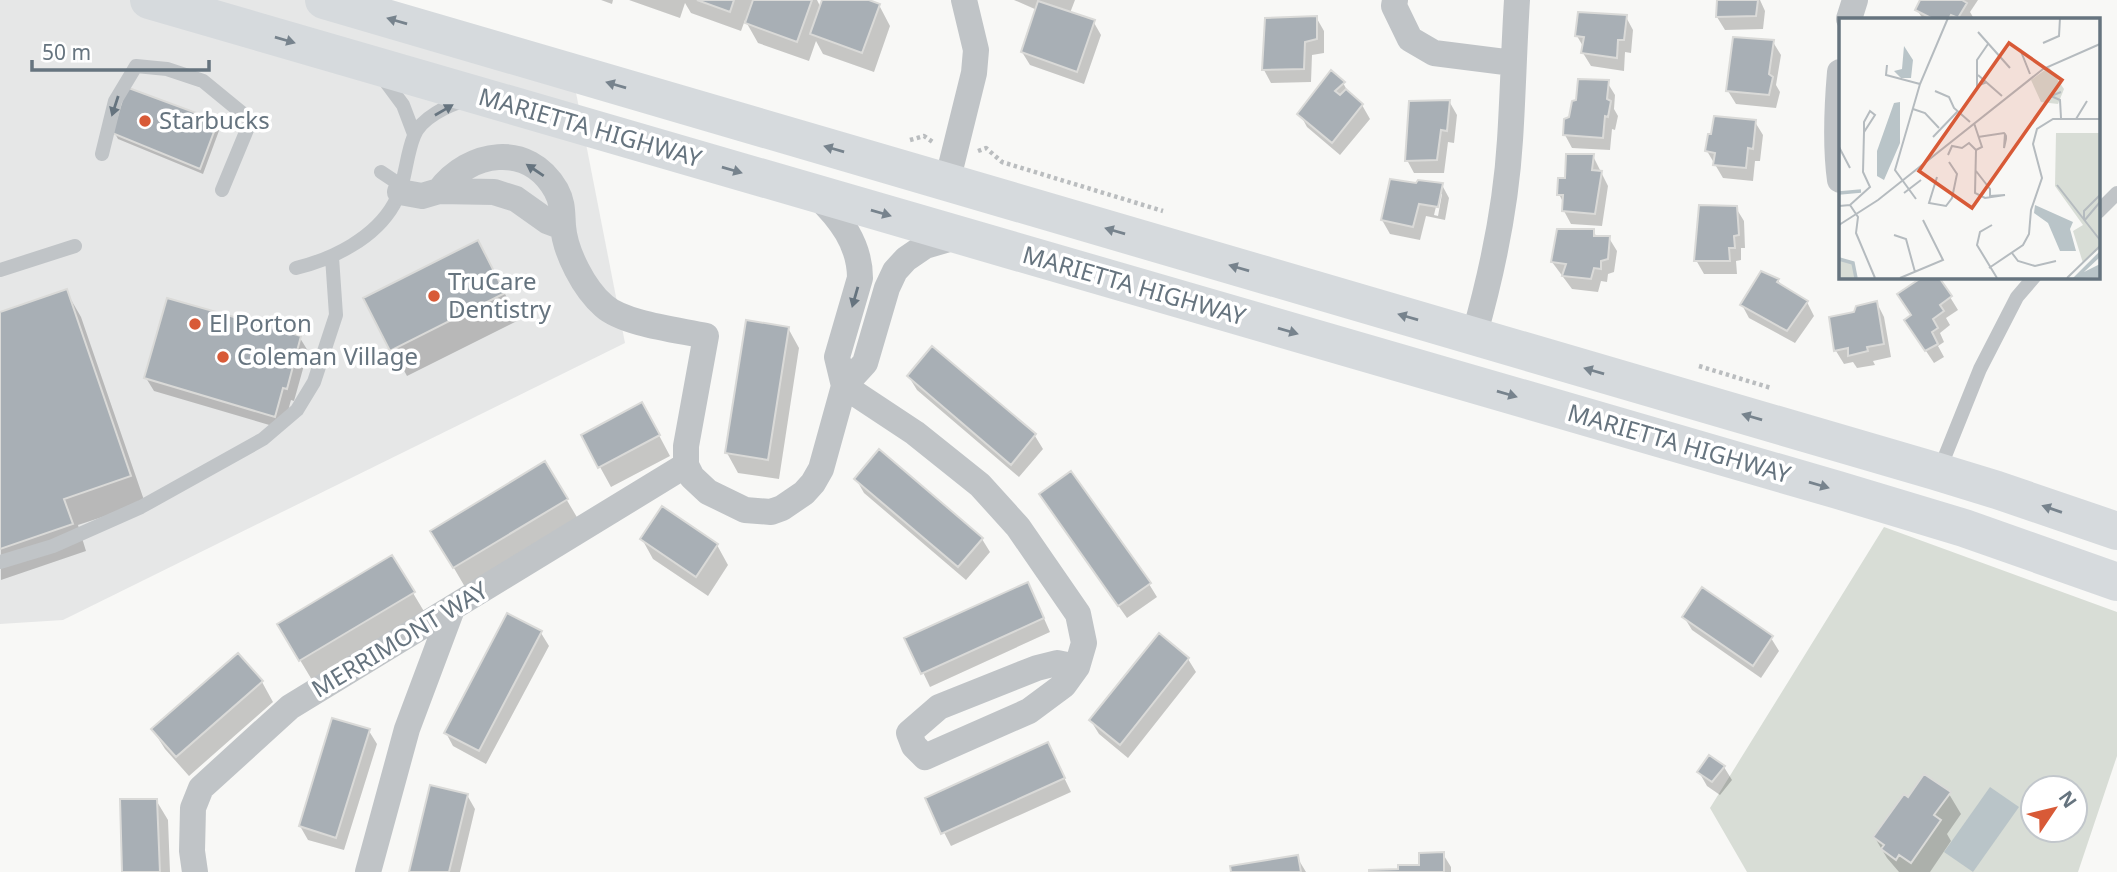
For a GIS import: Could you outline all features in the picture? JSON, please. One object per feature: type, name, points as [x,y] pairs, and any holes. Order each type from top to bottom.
[{"type":"highway","name":"MARIETTA HIGHWAY","points":[[149,0],[1838,490],[1964,528],[2117,582]]},
{"type":"highway","name":"MARIETTA HIGHWAY","points":[[324,0],[1939,472],[2117,531]]},
{"type":"street","points":[[947,182],[974,73],[976,50],[964,0]]},
{"type":"street","points":[[1395,0],[1394,6],[1410,39],[1434,53],[1513,63]]},
{"type":"street","points":[[1474,336],[1488,290],[1501,217],[1510,141],[1517,0]]},
{"type":"street","points":[[1849,18],[1856,0]]},
{"type":"street","points":[[1839,98],[1839,170]]},
{"type":"street","points":[[439,191],[453,174],[481,159],[502,156],[521,161],[539,171],[555,188],[563,207],[563,227],[567,243],[584,282],[594,297],[606,308],[630,320],[706,336],[685,465],[692,477],[708,492],[745,510],[759,512],[782,508],[804,493],[821,469],[844,386],[865,363],[887,288],[900,265],[925,246],[964,237]]},
{"type":"street","points":[[401,189],[422,196],[439,191],[482,191],[505,195],[563,227]]},
{"type":"street","points":[[816,195],[846,229],[860,267],[860,278],[837,357],[844,386],[915,433],[980,485],[1018,527],[1078,614],[1084,643],[1077,667],[1064,685],[1029,711],[925,757],[914,746],[909,733],[939,707],[1037,668],[1057,663],[1077,667]]},
{"type":"street","name":"MERRIMONT WAY","points":[[195,872],[192,852],[193,808],[201,788],[290,707],[685,465]]},
{"type":"street","points":[[368,872],[407,729],[452,609]]},
{"type":"lane","points":[[368,64],[396,93],[414,134]]},
{"type":"lane","points":[[102,154],[115,101],[136,66],[167,69],[203,81],[247,116],[222,190]]},
{"type":"lane","points":[[296,268],[332,257],[373,229],[394,205],[401,189],[414,134],[429,119],[452,105],[481,96]]},
{"type":"lane","points":[[381,172],[401,189]]},
{"type":"lane","points":[[2100,210],[2117,193]]},
{"type":"lane","points":[[0,270],[75,246]]},
{"type":"lane","points":[[0,562],[53,546],[141,507],[263,439],[297,410],[314,382],[336,316],[332,257]]},
{"type":"lane","points":[[1939,472],[1980,369],[2017,297],[2033,278]]},
{"type":"shaded area","points":[[0,0],[379,0],[570,62],[625,343],[63,620],[0,624]]},
{"type":"shaded area","points":[[1884,527],[2117,612],[2117,756],[2089,839],[2089,774],[2019,774],[2019,844],[2087,844],[2078,872],[1747,872],[1710,808]]},
{"type":"shaded area","points":[[1990,787],[2019,807],[1973,872],[1944,852]]},
{"type":"building","points":[[697,0],[734,0],[730,12]]},
{"type":"building","points":[[753,0],[812,0],[797,42],[745,23]]},
{"type":"building","points":[[822,0],[869,0],[880,4],[862,53],[810,34]]},
{"type":"building","points":[[1717,0],[1758,0],[1756,16],[1716,17]]},
{"type":"building","points":[[1920,0],[1962,0],[1967,3],[1958,18],[1951,15],[1950,18],[1931,18],[1915,10]]},
{"type":"building","points":[[1038,1],[1095,20],[1077,72],[1021,52]]},
{"type":"building","points":[[1578,12],[1627,15],[1624,40],[1618,40],[1617,58],[1581,53],[1584,37],[1575,36]]},
{"type":"building","points":[[1317,16],[1317,39],[1305,42],[1304,69],[1262,70],[1265,18]]},
{"type":"building","points":[[1733,37],[1774,40],[1769,74],[1773,77],[1769,95],[1726,91]]},
{"type":"building","points":[[1331,70],[1345,82],[1335,91],[1340,95],[1346,89],[1363,104],[1332,143],[1297,114]]},
{"type":"building","points":[[1578,79],[1609,80],[1607,99],[1611,101],[1608,117],[1605,116],[1603,138],[1563,135],[1564,119],[1569,117],[1572,101],[1576,100]]},
{"type":"building","points":[[126,87],[218,121],[200,169],[112,133]]},
{"type":"building","points":[[1450,100],[1447,131],[1441,130],[1437,160],[1405,161],[1409,101]]},
{"type":"building","points":[[1714,116],[1756,120],[1753,149],[1748,148],[1746,168],[1713,165],[1715,153],[1705,151]]},
{"type":"building","points":[[1566,154],[1594,154],[1592,170],[1602,171],[1595,214],[1562,211],[1563,195],[1557,195],[1558,178],[1565,178]]},
{"type":"building","points":[[1390,179],[1443,183],[1438,207],[1419,204],[1413,227],[1381,220]]},
{"type":"building","points":[[1699,205],[1737,206],[1739,235],[1734,236],[1735,248],[1729,248],[1730,261],[1694,261]]},
{"type":"building","points":[[1557,229],[1594,229],[1594,236],[1610,236],[1608,259],[1601,261],[1601,269],[1594,268],[1591,279],[1562,276],[1566,264],[1551,262]]},
{"type":"building","name":"TruCare Dentistry","points":[[478,240],[505,293],[390,351],[363,298]]},
{"type":"building","points":[[1761,271],[1779,279],[1777,282],[1808,301],[1787,331],[1740,305]]},
{"type":"building","points":[[1921,278],[1939,278],[1952,296],[1940,305],[1944,311],[1933,319],[1938,328],[1932,332],[1938,344],[1925,351],[1904,320],[1911,315],[1897,294]]},
{"type":"building","points":[[67,289],[131,476],[64,499],[73,524],[0,549],[0,312]]},
{"type":"building","name":"Coleman Village","points":[[167,298],[301,336],[287,389],[283,388],[275,417],[144,378]]},
{"type":"building","points":[[1877,301],[1884,344],[1867,347],[1868,351],[1848,356],[1848,348],[1834,351],[1829,317],[1854,312],[1856,306]]},
{"type":"building","points":[[746,320],[789,327],[768,460],[725,453]]},
{"type":"building","points":[[932,346],[1036,434],[1011,465],[907,376]]},
{"type":"building","points":[[642,402],[660,435],[598,468],[581,435]]},
{"type":"building","points":[[879,449],[983,538],[958,567],[854,479]]},
{"type":"building","points":[[545,461],[568,499],[453,568],[430,531]]},
{"type":"building","points":[[1071,471],[1151,583],[1118,606],[1039,494]]},
{"type":"building","points":[[662,506],[718,544],[696,577],[640,539]]},
{"type":"building","points":[[392,555],[415,592],[299,661],[277,624]]},
{"type":"building","points":[[1028,582],[1044,618],[921,674],[904,638]]},
{"type":"building","points":[[1702,587],[1773,636],[1753,666],[1682,617]]},
{"type":"building","points":[[507,613],[542,631],[479,751],[444,733]]},
{"type":"building","points":[[1159,633],[1189,658],[1120,745],[1089,720]]},
{"type":"building","points":[[238,653],[263,681],[176,757],[151,729]]},
{"type":"building","points":[[332,718],[370,729],[336,838],[299,826]]},
{"type":"building","points":[[1048,742],[1065,778],[941,834],[925,798]]},
{"type":"building","points":[[1709,755],[1725,766],[1712,782],[1697,772]]},
{"type":"building","points":[[1924,774],[1951,792],[1934,815],[1941,820],[1911,863],[1899,855],[1896,860],[1881,849],[1884,845],[1873,837],[1904,794],[1908,797]]},
{"type":"building","points":[[430,785],[468,794],[449,872],[409,872]]},
{"type":"building","points":[[120,799],[157,799],[160,872],[122,872]]},
{"type":"building","points":[[1444,852],[1444,872],[1369,872],[1398,869],[1398,865],[1419,865],[1419,853]]},
{"type":"building","points":[[1298,855],[1301,872],[1231,872],[1230,866]]},
{"type":"place","name":"Starbucks","points":[[145,121]]},
{"type":"place","name":"TruCare Dentistry","points":[[434,296]]},
{"type":"place","name":"El Porton","points":[[195,324]]},
{"type":"place","name":"Coleman Village","points":[[223,357]]}]
